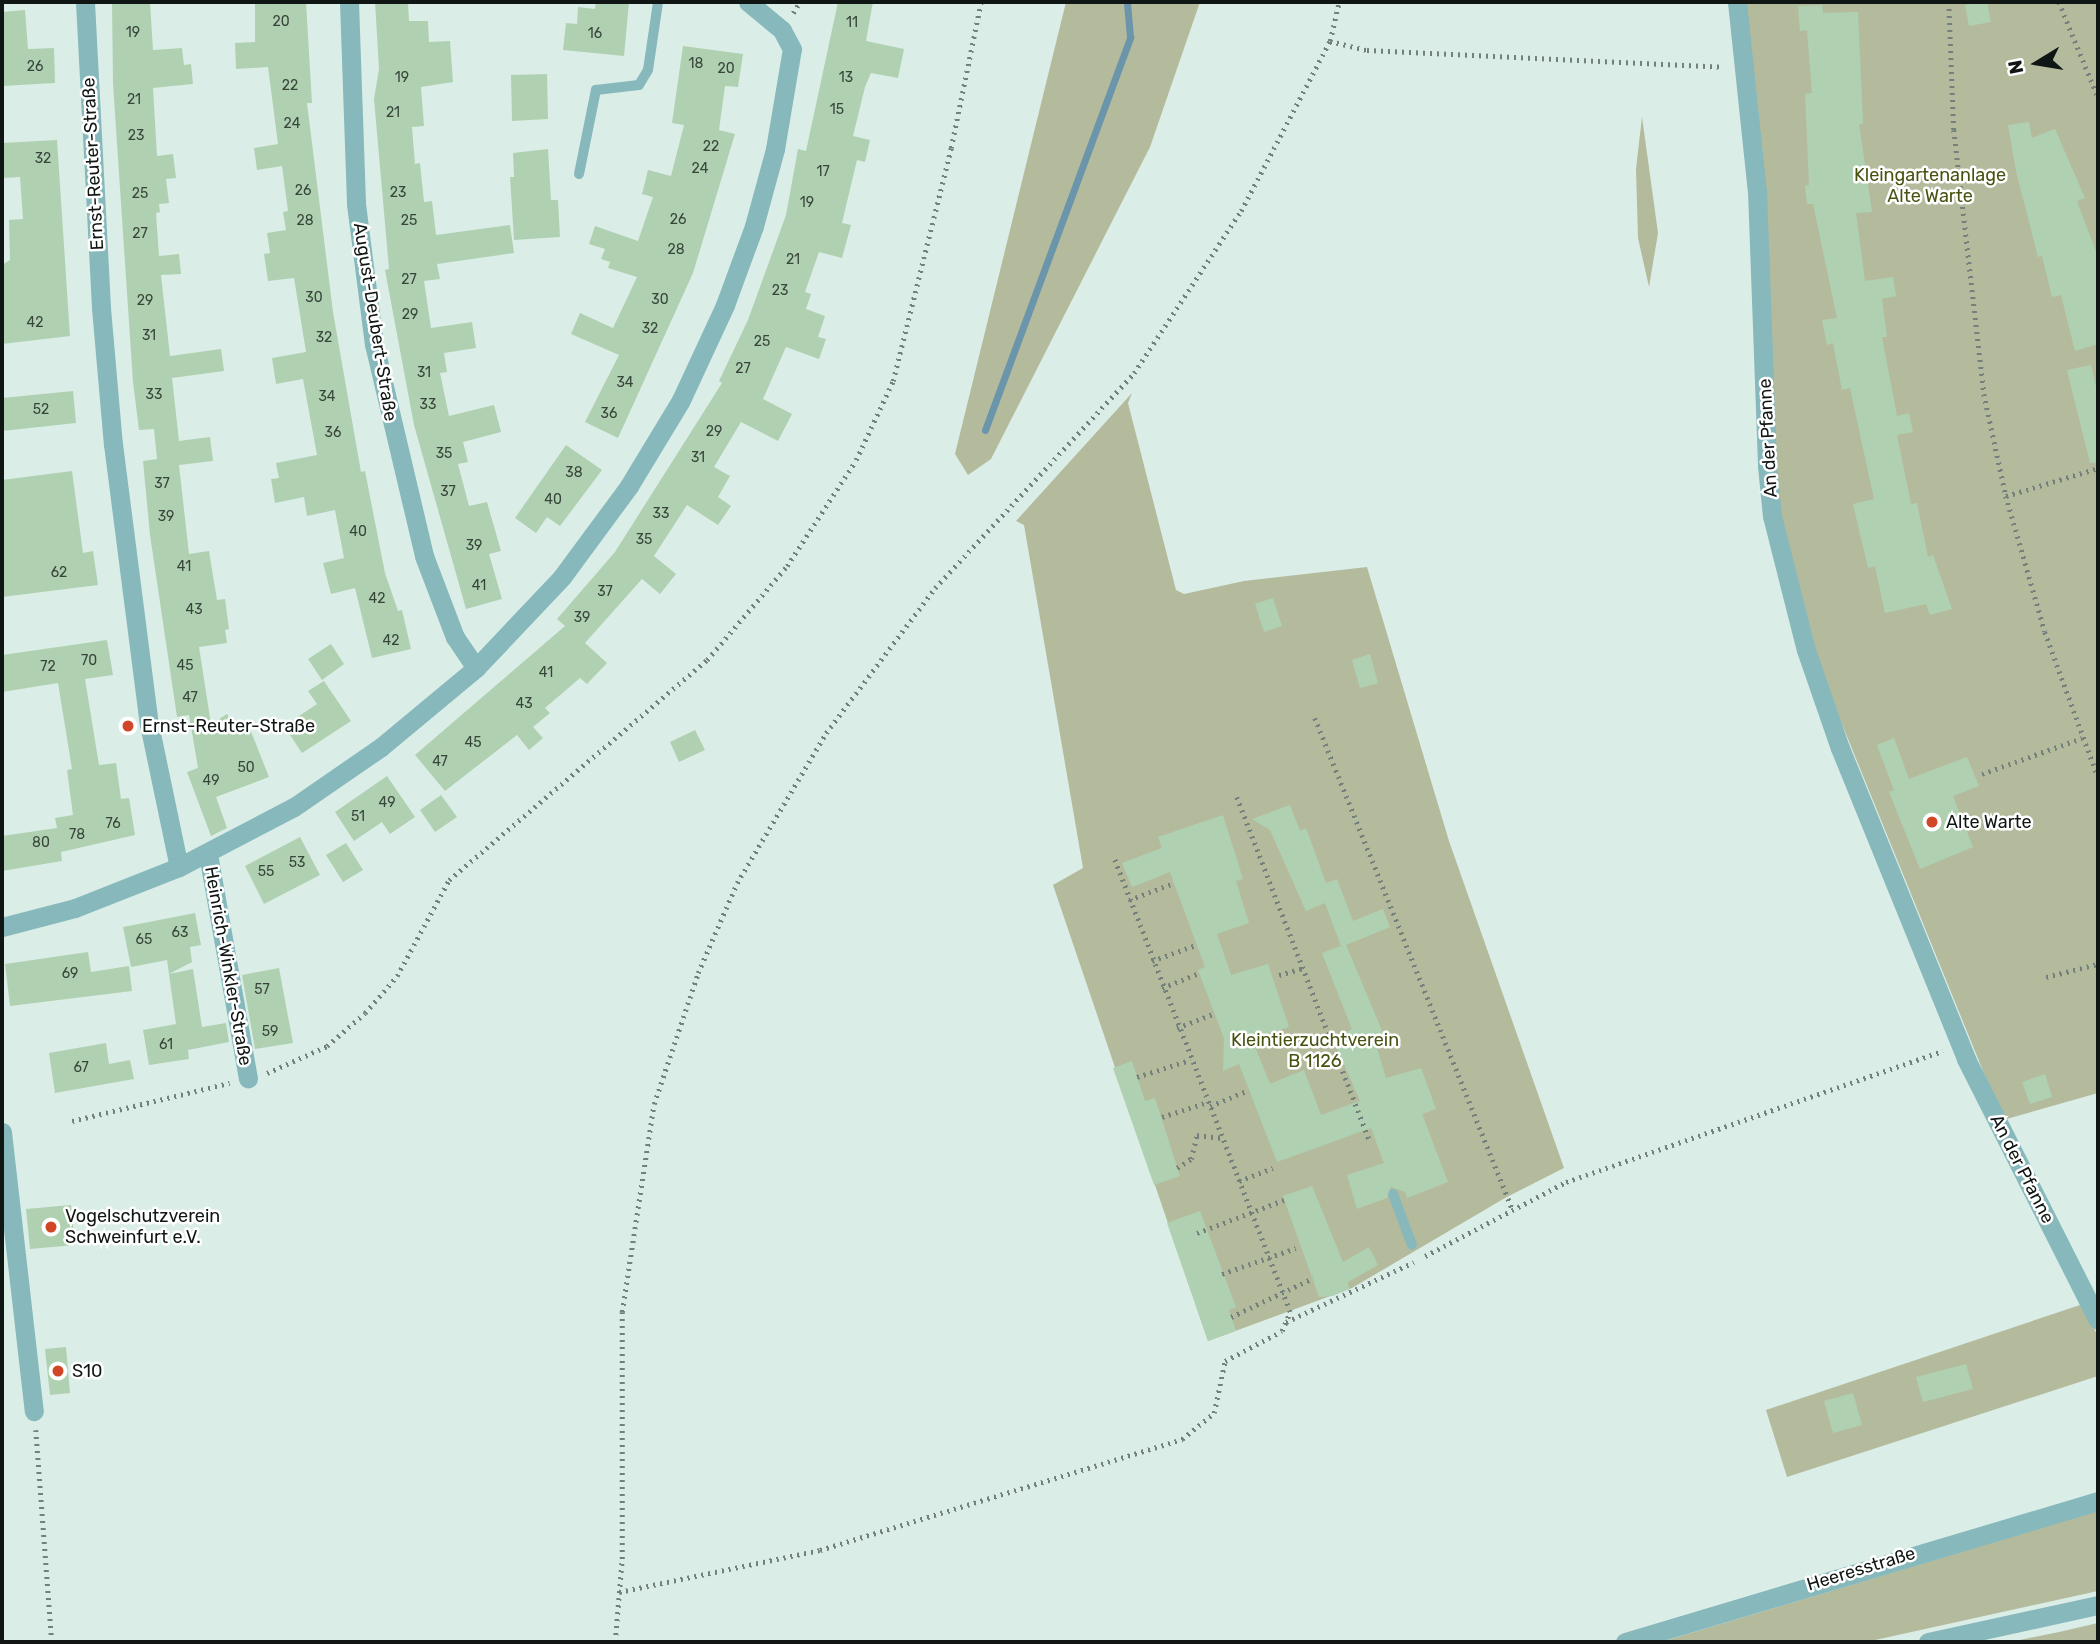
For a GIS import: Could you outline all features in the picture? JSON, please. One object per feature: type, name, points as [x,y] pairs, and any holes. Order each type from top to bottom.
[{"type":"street","name":"Ernst-Reuter-Straße","points":[[85,2],[99,283],[115,457],[149,724],[179,867]]},
{"type":"street","name":"August-Deubert-Straße","points":[[349,2],[356,204],[374,344],[424,556],[455,637],[476,668]]},
{"type":"street","name":"Heinrich-Winkler-Straße","points":[[2,928],[75,908],[179,867],[294,807],[381,747],[476,668],[562,577],[629,486],[681,400],[725,305],[772,162],[792,65],[788,37],[748,2]]},
{"type":"street","name":"An der Pfanne","points":[[1737,2],[1757,191],[1772,516],[1806,650],[1840,748],[1960,1043],[2098,1320]]},
{"type":"street","name":"Heinrich-Winkler-Straße","points":[[208,854],[248,1078]]},
{"type":"street","points":[[2,1132],[34,1412]]},
{"type":"street","name":"Heeresstraße","points":[[1625,1642],[2098,1501]]},
{"type":"street","points":[[1928,1642],[2098,1605]]},
{"type":"lane","points":[[579,174],[596,90],[639,85],[648,70],[658,2]]},
{"type":"lane","points":[[1392,1195],[1412,1245]]},
{"type":"path","points":[[72,1121],[248,1078],[327,1046],[365,1013],[397,976],[449,880],[707,660],[787,566],[856,460],[893,381],[951,148],[981,2]]},
{"type":"path","points":[[615,1642],[619,1592],[622,1312],[628,1259],[654,1104],[668,1055],[737,883],[826,733],[935,588],[1134,373],[1241,211],[1330,41],[1339,2]]},
{"type":"path","points":[[1950,2],[1954,130],[1969,294],[1984,394],[2006,496],[2045,632],[2098,776]]},
{"type":"path","points":[[2059,2],[2098,97]]},
{"type":"path","points":[[1330,41],[1367,50],[1745,68]]},
{"type":"path","points":[[2006,496],[2098,468]]},
{"type":"path","points":[[1315,718],[1512,1208]]},
{"type":"path","points":[[1982,774],[2082,738]]},
{"type":"path","points":[[1237,797],[1369,1139]]},
{"type":"path","points":[[619,1592],[694,1580],[820,1550],[1182,1439],[1214,1413],[1225,1361],[1274,1337],[1285,1323],[1290,1312],[1283,1292],[1177,1028],[1113,856]]},
{"type":"path","points":[[1129,900],[1174,883]]},
{"type":"path","points":[[1152,961],[1196,945]]},
{"type":"path","points":[[2046,976],[2098,964]]},
{"type":"path","points":[[1279,975],[1303,968]]},
{"type":"path","points":[[1162,988],[1199,973]]},
{"type":"path","points":[[1177,1028],[1215,1013]]},
{"type":"path","points":[[1285,1323],[1353,1294],[1512,1208],[1566,1182],[1960,1043]]},
{"type":"path","points":[[1137,1077],[1190,1060]]},
{"type":"path","points":[[1162,1117],[1250,1090]]},
{"type":"path","points":[[1177,1168],[1191,1159],[1197,1135],[1222,1138]]},
{"type":"path","points":[[1239,1181],[1273,1168]]},
{"type":"path","points":[[1197,1234],[1284,1200]]},
{"type":"path","points":[[1222,1274],[1296,1248]]},
{"type":"path","points":[[1231,1317],[1312,1278]]},
{"type":"path","points":[[34,1412],[50,1560],[52,1642]]},
{"type":"green space","points":[[1066,2],[1200,2],[1150,147],[991,459],[968,475],[955,454]]},
{"type":"green space","name":"Kleingartenanlage Alte Warte","points":[[1743,2],[2098,2],[2098,1093],[2003,1120],[1811,648],[1778,503]]},
{"type":"green space","points":[[1642,117],[1658,233],[1649,287],[1638,238],[1636,169]]},
{"type":"green space","name":"Kleintierzuchtverein B 1126","points":[[1132,393],[1128,403],[1176,590],[1184,594],[1244,581],[1367,567],[1449,841],[1564,1168],[1505,1198],[1352,1288],[1208,1341],[1053,885],[1083,868],[1024,525],[1016,521]]},
{"type":"green space","points":[[2083,1304],[2098,1337],[2098,1376],[1787,1477],[1766,1410]]},
{"type":"green space","points":[[2098,1511],[2098,1591],[1866,1642],[1661,1642]]},
{"type":"green space","points":[[2098,1623],[2098,1642],[2010,1642],[2059,1632]]},
{"type":"building","points":[[112,2],[150,2],[153,50],[182,48],[184,65],[191,64],[193,84],[153,88],[157,156],[173,154],[176,178],[166,179],[169,203],[159,204],[160,212],[156,213],[159,256],[179,254],[181,274],[161,275],[170,356],[221,349],[224,371],[172,378],[179,441],[210,437],[213,461],[179,465],[189,554],[209,551],[217,600],[225,599],[229,629],[225,630],[227,643],[199,647],[211,724],[227,714],[240,735],[250,729],[269,777],[216,797],[227,828],[211,836],[187,772],[198,768],[189,715],[177,717],[150,535],[143,461],[157,459],[154,429],[139,430],[133,382],[113,84]]},
{"type":"building","points":[[255,2],[306,2],[312,103],[307,103],[333,312],[361,472],[365,471],[385,573],[398,611],[402,610],[411,649],[372,658],[355,588],[331,594],[323,563],[344,558],[335,510],[307,516],[304,497],[275,503],[271,479],[279,478],[276,463],[317,455],[303,379],[276,384],[272,358],[306,352],[294,278],[268,281],[264,254],[270,253],[267,233],[286,230],[283,212],[288,211],[282,166],[257,170],[254,148],[278,144],[268,67],[236,69],[235,43],[255,42]]},
{"type":"building","points":[[375,2],[408,2],[409,21],[428,21],[429,42],[450,41],[453,82],[421,87],[424,126],[412,127],[415,164],[420,163],[424,202],[432,201],[436,235],[510,225],[514,253],[437,264],[440,279],[424,281],[431,328],[472,322],[476,348],[444,353],[447,372],[440,373],[449,416],[494,405],[501,432],[463,442],[468,462],[458,464],[469,506],[487,502],[501,551],[489,554],[502,599],[466,609],[414,425],[385,270],[389,269],[374,99],[379,69]]},
{"type":"building","points":[[596,2],[629,2],[624,56],[563,50],[566,23],[577,24],[578,7],[595,9]]},
{"type":"building","points":[[838,2],[873,2],[866,41],[904,49],[898,78],[871,73],[865,87],[853,136],[870,140],[865,162],[857,160],[842,223],[851,225],[842,258],[819,252],[805,292],[811,294],[806,309],[825,316],[818,337],[826,339],[819,359],[786,347],[763,399],[792,414],[778,441],[741,422],[714,467],[730,476],[718,497],[731,506],[718,525],[687,505],[654,556],[676,574],[660,594],[642,579],[585,643],[607,663],[587,684],[580,678],[545,708],[550,713],[533,727],[543,738],[529,750],[517,735],[445,791],[415,755],[565,626],[557,619],[615,552],[722,383],[719,381],[748,320],[786,215],[798,149],[806,151]]},
{"type":"building","points":[[1987,2],[1991,22],[1969,26],[1965,5]]},
{"type":"building","points":[[1822,5],[1823,13],[1858,12],[1863,124],[1859,124],[1872,212],[1856,213],[1865,281],[1893,277],[1896,296],[1882,299],[1887,337],[1882,337],[1897,416],[1909,413],[1913,432],[1897,435],[1911,504],[1917,503],[1928,557],[1933,555],[1952,609],[1930,615],[1926,604],[1885,613],[1875,566],[1868,568],[1853,504],[1874,499],[1850,388],[1842,390],[1833,343],[1827,345],[1822,320],[1837,318],[1813,204],[1807,204],[1805,186],[1809,185],[1805,94],[1812,93],[1807,30],[1800,31],[1798,6]]},
{"type":"building","points":[[25,10],[28,49],[54,48],[55,83],[2,86],[2,12]]},
{"type":"building","points":[[683,46],[743,54],[738,87],[725,86],[719,130],[735,134],[693,273],[618,438],[585,422],[619,355],[571,334],[580,313],[613,328],[637,277],[608,268],[610,262],[601,259],[605,249],[589,244],[595,226],[638,241],[653,197],[642,194],[648,170],[671,176],[684,125],[672,123]]},
{"type":"building","points":[[547,74],[548,119],[512,121],[511,75]]},
{"type":"building","points":[[2029,122],[2032,138],[2055,129],[2085,198],[2077,201],[2098,257],[2098,344],[2075,351],[2061,295],[2052,297],[2042,256],[2038,257],[2016,171],[2008,125]]},
{"type":"building","points":[[57,140],[70,336],[2,344],[2,265],[10,260],[9,220],[23,219],[20,177],[2,178],[2,143]]},
{"type":"building","points":[[548,149],[551,200],[558,200],[560,237],[514,240],[510,177],[514,177],[513,153]]},
{"type":"building","points":[[2091,365],[2098,396],[2098,462],[2090,463],[2067,370]]},
{"type":"building","points":[[73,391],[76,423],[2,431],[2,398]]},
{"type":"building","points":[[566,445],[602,470],[560,526],[547,517],[536,533],[515,518]]},
{"type":"building","points":[[72,471],[83,553],[93,551],[98,585],[2,597],[2,480]]},
{"type":"building","points":[[1273,598],[1282,626],[1264,632],[1255,604]]},
{"type":"building","points":[[107,640],[113,675],[85,679],[99,765],[116,763],[121,799],[129,798],[135,835],[61,852],[62,861],[2,871],[2,836],[57,828],[55,818],[73,815],[67,770],[72,769],[58,683],[2,692],[2,655]]},
{"type":"building","points":[[331,644],[344,664],[322,680],[308,659]]},
{"type":"building","points":[[1370,654],[1378,683],[1360,688],[1352,660]]},
{"type":"building","points":[[324,681],[351,721],[302,753],[284,726],[317,704],[308,691]]},
{"type":"building","points":[[695,730],[705,750],[679,762],[670,742]]},
{"type":"building","name":"Alte Warte","points":[[1894,738],[1909,779],[1967,757],[1979,786],[1953,796],[1973,847],[1920,869],[1889,792],[1894,790],[1877,745]]},
{"type":"building","points":[[387,776],[415,817],[390,834],[382,822],[354,841],[335,812]]},
{"type":"building","points":[[441,795],[457,817],[435,832],[420,810]]},
{"type":"building","points":[[1290,805],[1300,831],[1306,828],[1326,883],[1337,879],[1353,921],[1383,909],[1390,927],[1346,945],[1386,1040],[1376,1045],[1386,1078],[1421,1068],[1436,1109],[1422,1114],[1448,1182],[1407,1198],[1405,1192],[1391,1187],[1387,1198],[1357,1209],[1347,1175],[1384,1163],[1371,1128],[1277,1162],[1239,1064],[1223,1071],[1224,1038],[1198,970],[1205,967],[1170,872],[1132,887],[1122,863],[1162,848],[1158,837],[1223,815],[1243,879],[1236,881],[1249,923],[1217,934],[1231,975],[1268,964],[1289,1027],[1252,1039],[1270,1084],[1304,1070],[1321,1115],[1360,1101],[1333,1039],[1352,1029],[1322,953],[1341,946],[1325,903],[1306,911],[1270,830],[1252,819]]},
{"type":"building","points":[[300,837],[320,875],[264,904],[245,866]]},
{"type":"building","points":[[346,843],[363,870],[343,882],[326,855]]},
{"type":"building","points":[[195,913],[201,945],[190,947],[192,962],[169,974],[193,969],[202,1027],[226,1023],[229,1042],[188,1050],[189,1059],[149,1065],[143,1030],[176,1024],[167,960],[131,967],[123,927]]},
{"type":"building","points":[[88,952],[91,972],[129,966],[132,991],[10,1006],[5,964]]},
{"type":"building","points":[[279,968],[293,1043],[255,1049],[242,975]]},
{"type":"building","points":[[106,1043],[109,1064],[130,1060],[134,1079],[55,1093],[49,1053]]},
{"type":"building","points":[[1132,1061],[1145,1101],[1155,1098],[1180,1176],[1154,1185],[1113,1068]]},
{"type":"building","points":[[2045,1074],[2052,1097],[2030,1104],[2022,1082]]},
{"type":"building","points":[[1312,1186],[1343,1262],[1369,1247],[1378,1265],[1348,1282],[1349,1289],[1333,1296],[1319,1297],[1283,1196]]},
{"type":"building","name":"Vogelschutzverein Schweinfurt e.V.","points":[[71,1205],[75,1245],[30,1249],[26,1209]]},
{"type":"building","points":[[1200,1211],[1236,1307],[1229,1310],[1236,1331],[1208,1341],[1167,1223]]},
{"type":"building","name":"S10","points":[[66,1347],[70,1393],[50,1395],[45,1349]]},
{"type":"building","points":[[1966,1364],[1973,1389],[1923,1402],[1916,1377]]},
{"type":"building","points":[[1853,1393],[1862,1425],[1833,1433],[1824,1401]]},
{"type":"waterway","points":[[985,430],[1130,37],[1127,2]]},
{"type":"place","name":"Ernst-Reuter-Straße","points":[[128,726]]},
{"type":"place","name":"Alte Warte","points":[[1932,822]]},
{"type":"place","name":"Vogelschutzverein Schweinfurt e.V.","points":[[51,1227]]},
{"type":"place","name":"S10","points":[[58,1371]]}]
